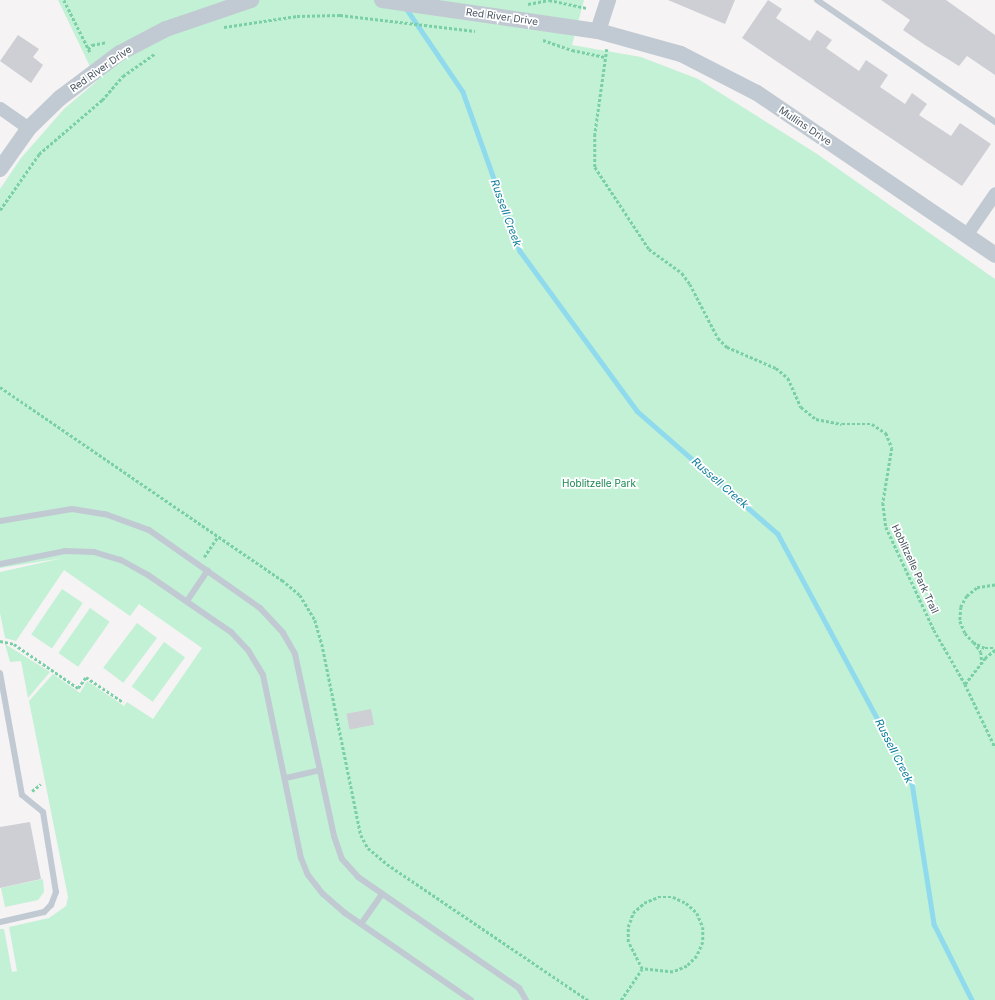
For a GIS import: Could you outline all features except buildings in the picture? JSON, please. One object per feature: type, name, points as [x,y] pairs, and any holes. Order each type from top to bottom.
[{"type":"street","name":"Red River Drive","points":[[0,169],[29,128],[60,98],[120,53],[166,29],[251,0]]},
{"type":"street","name":"Red River Drive","points":[[382,0],[598,31]]},
{"type":"street","points":[[598,31],[608,0]]},
{"type":"street","name":"Mullins Drive","points":[[598,31],[681,54],[757,93],[995,256]]},
{"type":"street","points":[[0,108],[29,128]]},
{"type":"street","points":[[966,235],[995,193]]},
{"type":"lane","points":[[817,0],[995,122]]},
{"type":"lane","points":[[0,521],[72,509],[105,514],[148,530],[208,570],[260,608],[283,633],[292,649],[301,676],[334,836],[342,859],[358,877],[519,988],[526,1000]]},
{"type":"lane","points":[[0,564],[65,551],[94,552],[121,560],[148,575],[231,632],[248,650],[263,675],[286,778],[301,858],[308,875],[323,894],[361,924],[471,1000]]},
{"type":"lane","points":[[187,601],[208,570]]},
{"type":"lane","points":[[0,673],[22,795],[43,812],[56,892],[51,905],[44,912],[0,922]]},
{"type":"lane","points":[[286,778],[320,770]]},
{"type":"lane","points":[[361,924],[382,894]]},
{"type":"path","points":[[64,0],[91,54]]},
{"type":"path","points":[[522,3],[549,0],[586,8]]},
{"type":"path","points":[[217,29],[250,21],[340,15],[482,32]]},
{"type":"path","points":[[536,38],[572,50],[606,58]]},
{"type":"path","name":"Hoblitzelle Park Trail","points":[[607,49],[595,134],[595,167],[649,249],[678,270],[690,284],[718,338],[728,347],[776,368],[788,378],[802,407],[816,419],[842,424],[872,424],[886,433],[892,448],[883,503],[886,527],[925,610],[965,684],[995,748]]},
{"type":"path","points":[[0,210],[39,154],[114,86],[123,76],[161,50]]},
{"type":"path","points":[[110,80],[114,86]]},
{"type":"path","points":[[199,564],[218,536]]},
{"type":"path","points":[[982,663],[981,652],[965,633],[960,620],[961,608],[967,596],[977,588],[995,582]]},
{"type":"path","points":[[990,584],[995,586]]},
{"type":"path","points":[[0,641],[14,644],[78,688],[86,677],[123,702]]},
{"type":"path","points":[[973,642],[985,648],[995,649]]},
{"type":"path","points":[[965,684],[995,649]]},
{"type":"path","points":[[658,897],[672,897],[686,903],[697,914],[703,927],[703,942],[697,956],[687,966],[673,972],[642,969],[628,942],[628,927],[633,913],[644,903],[658,897]]},
{"type":"path","points":[[621,1000],[642,969]]},
{"type":"green space","name":"Hoblitzelle Park","points":[[58,0],[584,0],[572,45],[641,57],[698,79],[817,154],[995,279],[995,1000],[0,1000],[0,929],[4,929],[12,972],[17,971],[9,927],[49,918],[66,906],[68,897],[29,701],[53,674],[80,693],[87,681],[124,706],[127,702],[153,719],[202,648],[139,604],[130,616],[64,570],[16,641],[5,638],[0,613],[0,572],[63,558],[0,568],[0,189],[21,158],[64,109],[97,81]]},
{"type":"green space","points":[[62,589],[83,603],[52,649],[31,635]]},
{"type":"green space","points":[[90,608],[110,622],[78,667],[58,653]]},
{"type":"green space","points":[[137,623],[157,638],[123,683],[103,668]]},
{"type":"green space","points":[[164,642],[185,657],[153,702],[132,686]]},
{"type":"green space","points":[[5,644],[50,672],[28,698],[21,661],[10,662]]},
{"type":"green space","points":[[43,879],[44,892],[38,900],[5,907],[1,888]]},
{"type":"waterway","name":"Russell Creek","points":[[406,8],[463,92],[520,251],[637,411],[778,534],[912,783],[934,924],[972,1000]]}]
